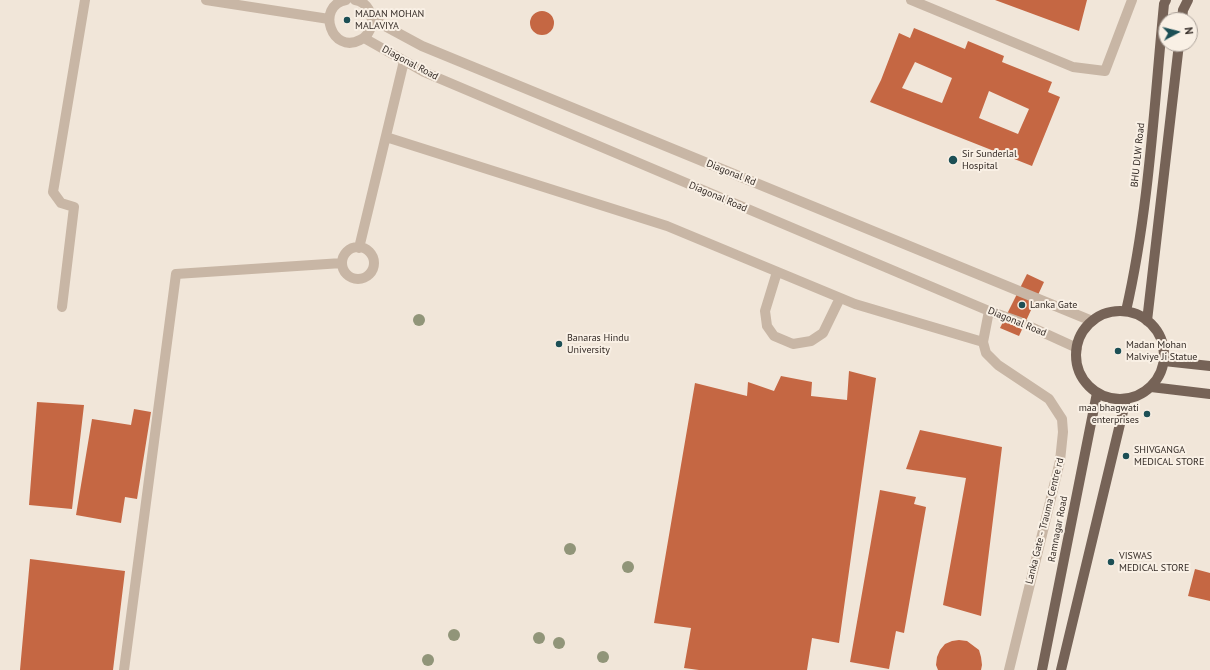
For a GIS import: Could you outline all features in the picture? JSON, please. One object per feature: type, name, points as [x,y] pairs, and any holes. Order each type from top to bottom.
[{"type":"main road","name":"BHU DLW Road","points":[[1126,311],[1135,274],[1144,212],[1164,4],[1166,0]]},
{"type":"main road","points":[[1183,12],[1188,0]]},
{"type":"main road","points":[[1147,321],[1178,52]]},
{"type":"main road","points":[[1126,311],[1138,314],[1155,328],[1161,338],[1164,349],[1164,361],[1159,375],[1151,387],[1135,397],[1126,399],[1111,398],[1097,393],[1087,384],[1080,373],[1076,361],[1077,348],[1080,338],[1092,321],[1108,313],[1126,311]]},
{"type":"main road","points":[[1164,361],[1210,366]]},
{"type":"main road","points":[[1151,387],[1210,394]]},
{"type":"main road","name":"Ramnagar Road","points":[[1042,670],[1097,393]]},
{"type":"main road","points":[[1061,670],[1126,399]]},
{"type":"lane","points":[[62,307],[74,207],[61,203],[53,192],[85,0]]},
{"type":"lane","points":[[206,0],[329,19]]},
{"type":"lane","points":[[346,0],[336,3],[329,19],[330,26],[337,38],[351,42],[364,38],[372,26],[372,19],[367,3],[355,0]]},
{"type":"lane","points":[[911,0],[926,3],[1073,67],[1105,71],[1132,0]]},
{"type":"lane","name":"Diagonal Rd","points":[[372,19],[422,46],[1092,321]]},
{"type":"lane","name":"Diagonal Road","points":[[364,38],[424,72],[989,311],[1020,322],[1077,348]]},
{"type":"lane","points":[[359,248],[404,61]]},
{"type":"lane","points":[[386,137],[667,226],[855,304],[983,342],[989,311]]},
{"type":"lane","points":[[354,248],[359,248],[365,249],[369,252],[374,262],[373,267],[368,276],[363,278],[353,278],[345,272],[342,263],[346,254],[354,248]]},
{"type":"lane","points":[[124,670],[176,274],[342,263]]},
{"type":"lane","points":[[777,272],[765,311],[767,326],[774,336],[793,344],[811,341],[823,333],[840,298]]},
{"type":"lane","name":"Lanka Gate - Trauma Centre rd","points":[[983,342],[986,353],[998,365],[1049,399],[1062,418],[1064,432],[1060,461],[1009,670]]},
{"type":"building","points":[[995,0],[1087,0],[1079,31]]},
{"type":"building","points":[[542,11],[547,12],[553,18],[553,28],[547,34],[542,35],[537,34],[531,28],[530,23],[531,18],[537,12]]},
{"type":"building","points":[[914,28],[965,49],[968,41],[1004,56],[1002,62],[1052,82],[1048,92],[1060,97],[1032,166],[870,102],[881,80],[899,33],[910,38]],"holes":[[[915,62],[952,78],[942,103],[902,88]],[[989,91],[1029,109],[1018,134],[979,118]]]},
{"type":"building","name":"Lanka Gate","points":[[1027,274],[1044,282],[1019,336],[1000,328]]},
{"type":"building","points":[[849,371],[876,378],[839,643],[812,638],[807,670],[699,670],[684,668],[691,628],[654,623],[695,383],[747,396],[748,382],[774,391],[781,376],[812,382],[811,396],[847,400]]},
{"type":"building","points":[[37,402],[84,405],[72,509],[29,505]]},
{"type":"building","points":[[134,409],[151,412],[137,499],[125,497],[121,523],[76,515],[92,419],[131,425]]},
{"type":"building","points":[[920,430],[1002,447],[981,616],[943,605],[966,478],[906,469]]},
{"type":"building","points":[[880,490],[916,497],[914,504],[926,507],[904,633],[896,631],[889,669],[850,662]]},
{"type":"building","points":[[30,559],[125,571],[113,670],[20,670]]},
{"type":"building","points":[[1195,569],[1210,573],[1210,601],[1188,596]]},
{"type":"building","points":[[959,640],[967,641],[979,650],[982,665],[981,670],[938,670],[936,665],[940,650],[945,644]]},
{"type":"place","name":"MADAN MOHAN MALAVIYA","points":[[347,20]]},
{"type":"place","name":"Sir Sunderlal Hospital","points":[[953,160]]},
{"type":"place","name":"Lanka Gate","points":[[1022,305]]},
{"type":"place","name":"Banaras Hindu University","points":[[559,344]]},
{"type":"place","name":"Madan Mohan Malviye Ji Statue","points":[[1118,351]]},
{"type":"place","name":"maa bhagwati enterprises","points":[[1147,414]]},
{"type":"place","name":"SHIVGANGA MEDICAL STORE","points":[[1126,456]]},
{"type":"place","name":"VISWAS MEDICAL STORE","points":[[1111,562]]}]
